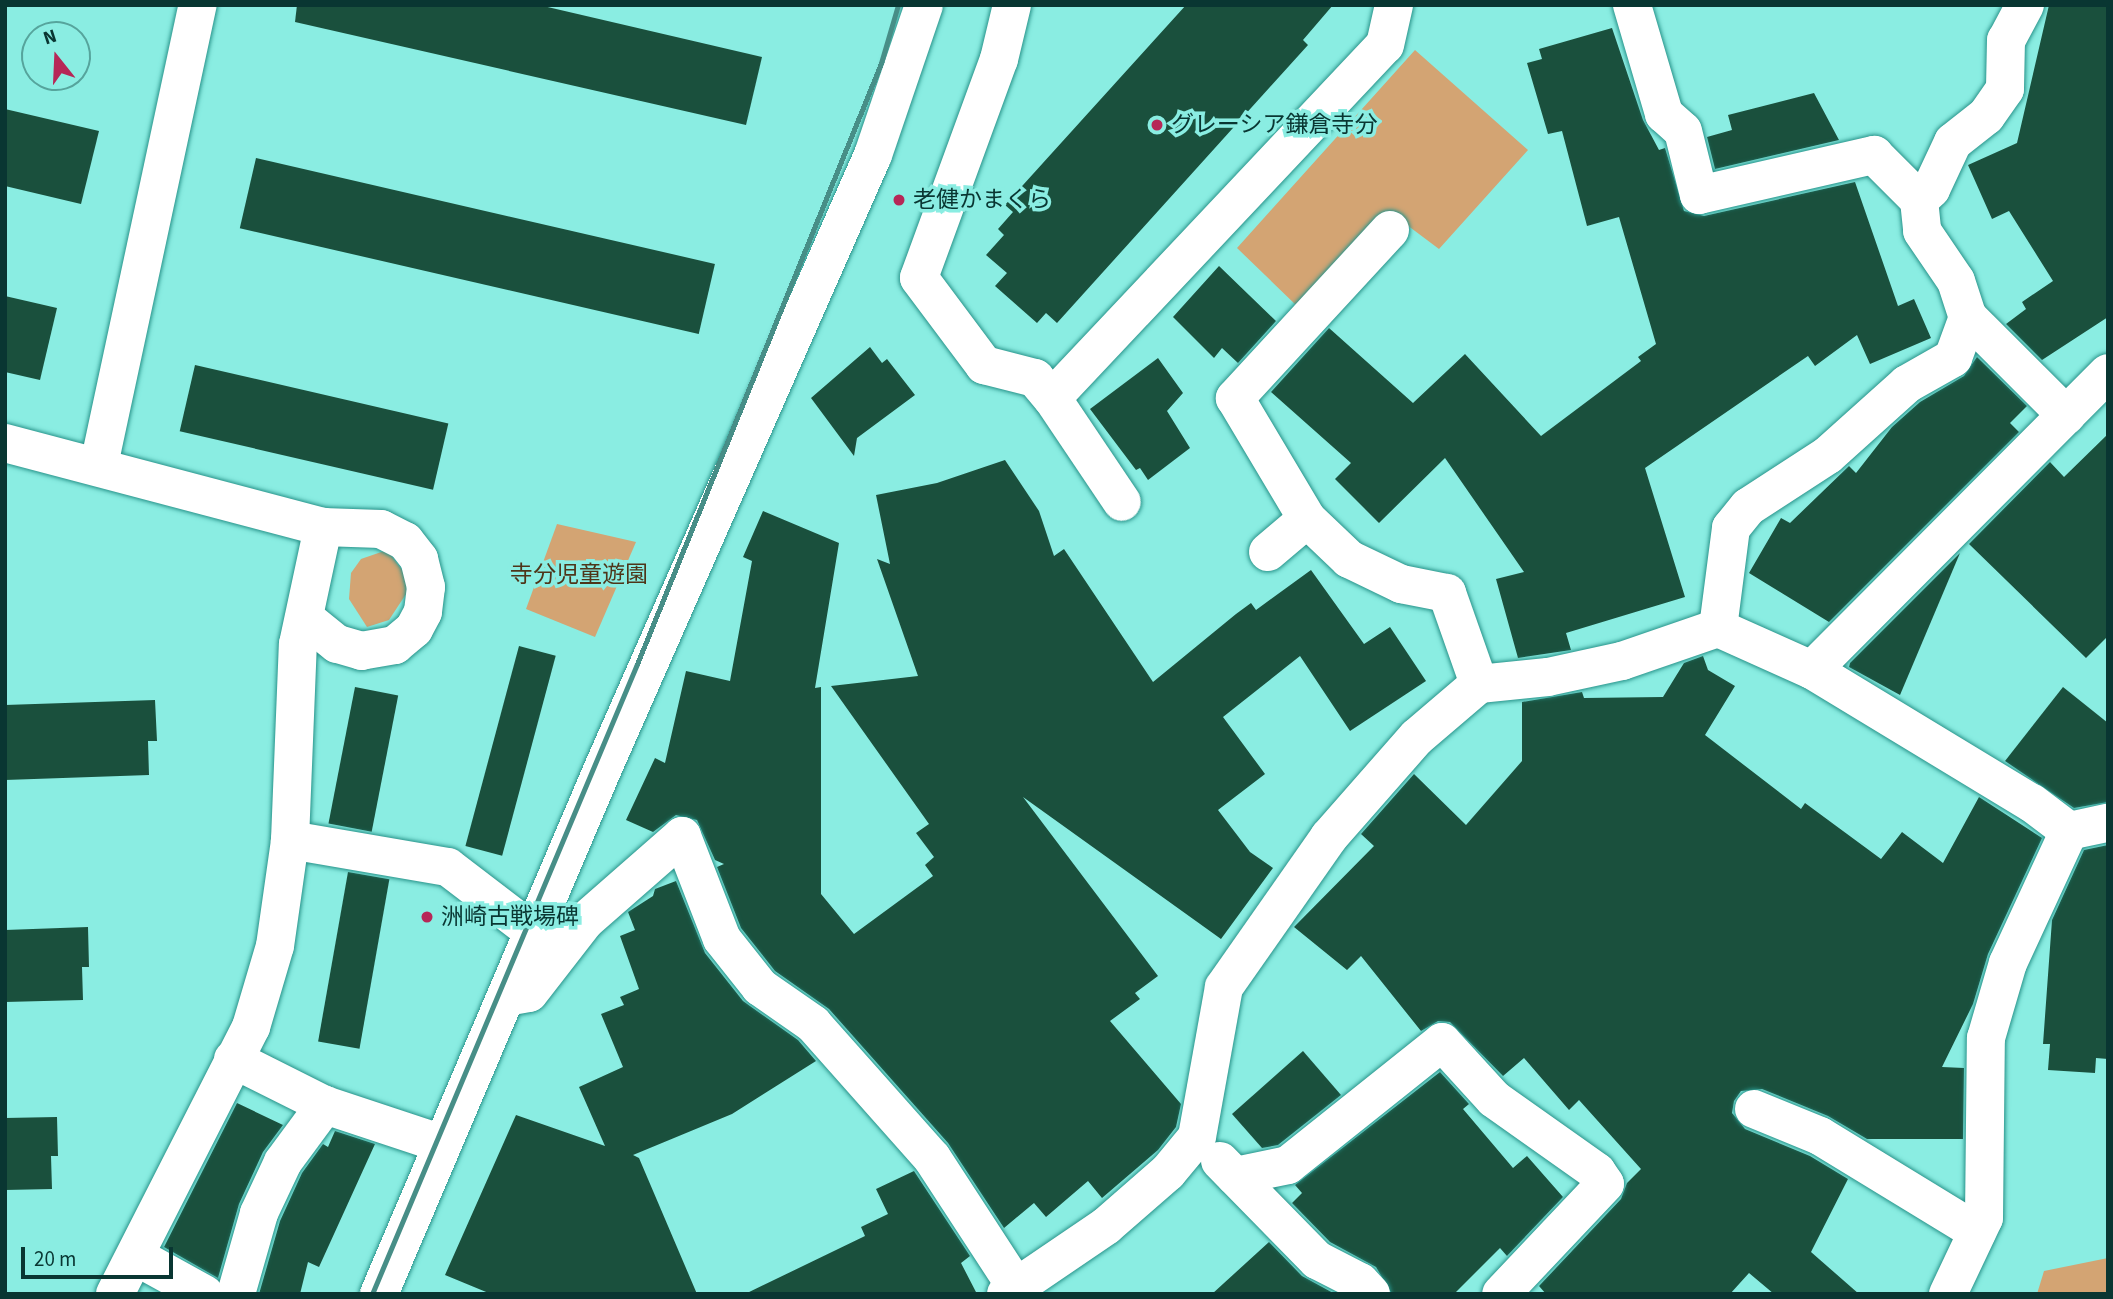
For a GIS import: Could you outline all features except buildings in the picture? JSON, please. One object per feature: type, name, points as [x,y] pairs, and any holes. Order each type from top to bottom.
[{"type":"street","points":[[99,465],[198,5]]},
{"type":"street","points":[[379,1294],[533,932],[873,155],[923,5]]},
{"type":"street","points":[[1012,5],[999,59],[919,278],[984,365],[1035,378],[1052,398],[1122,502]]},
{"type":"street","points":[[1052,398],[1385,45],[1394,5]]},
{"type":"street","points":[[1632,5],[1664,114],[1683,131],[1699,195],[1874,155],[1919,200],[1922,231],[1956,281],[1968,317],[2066,415]]},
{"type":"street","points":[[1919,200],[1931,189],[1953,142],[1986,116],[2005,89],[2006,40],[2025,5]]},
{"type":"street","points":[[1391,230],[1236,398],[1307,519],[1349,559],[1401,584],[1447,593],[1479,684]]},
{"type":"street","points":[[1718,628],[1731,528],[1748,507],[1828,455],[1907,384],[1953,358],[1968,317]]},
{"type":"street","points":[[1812,670],[2108,373]]},
{"type":"street","points":[[5,443],[99,465],[323,527],[381,529],[405,541],[419,559],[426,587],[424,612],[414,629],[395,645],[362,651],[337,644],[305,618]]},
{"type":"street","points":[[1268,552],[1307,519]]},
{"type":"street","points":[[115,1294],[137,1257],[251,1027],[275,946],[290,839],[298,643],[323,527]]},
{"type":"street","points":[[506,996],[529,993],[585,921],[682,836],[722,939],[760,987],[813,1024],[932,1158],[1011,1291],[1106,1226],[1168,1172],[1197,1137],[1224,987],[1329,837],[1417,737],[1479,684],[1548,677],[1622,661],[1718,628],[1812,670],[2032,803],[2069,831],[2108,823]]},
{"type":"street","points":[[1948,1294],[1984,1217],[1986,1038],[2008,963],[2069,831]]},
{"type":"street","points":[[290,839],[448,867],[533,932]]},
{"type":"street","points":[[1235,1176],[1288,1165],[1442,1042],[1494,1099],[1597,1172],[1605,1184],[1501,1294]]},
{"type":"street","points":[[233,1059],[325,1105],[443,1144]]},
{"type":"street","points":[[236,1294],[259,1213],[283,1162],[325,1105]]},
{"type":"street","points":[[1754,1109],[1820,1136],[1977,1232]]},
{"type":"street","points":[[1197,1137],[1317,1260],[1360,1282],[1371,1294]]},
{"type":"street","points":[[137,1257],[204,1294]]},
{"type":"green space","points":[[1415,50],[1528,150],[1439,249],[1391,213],[1298,307],[1237,248]]},
{"type":"green space","name":"寺分児童遊園","points":[[557,524],[636,542],[595,637],[526,609]]},
{"type":"green space","points":[[387,550],[405,574],[408,591],[389,620],[367,627],[349,599],[351,573],[361,559]]},
{"type":"green space","points":[[2108,1258],[2108,1294],[2037,1294],[2044,1271]]},
{"type":"railway","points":[[372,1294],[637,664],[881,63],[898,5]]},
{"type":"place","name":"グレーシア鎌倉寺分","points":[[1157,125]]},
{"type":"place","name":"老健かまくら","points":[[899,200]]},
{"type":"place","name":"洲崎古戦場碑","points":[[427,917]]}]
